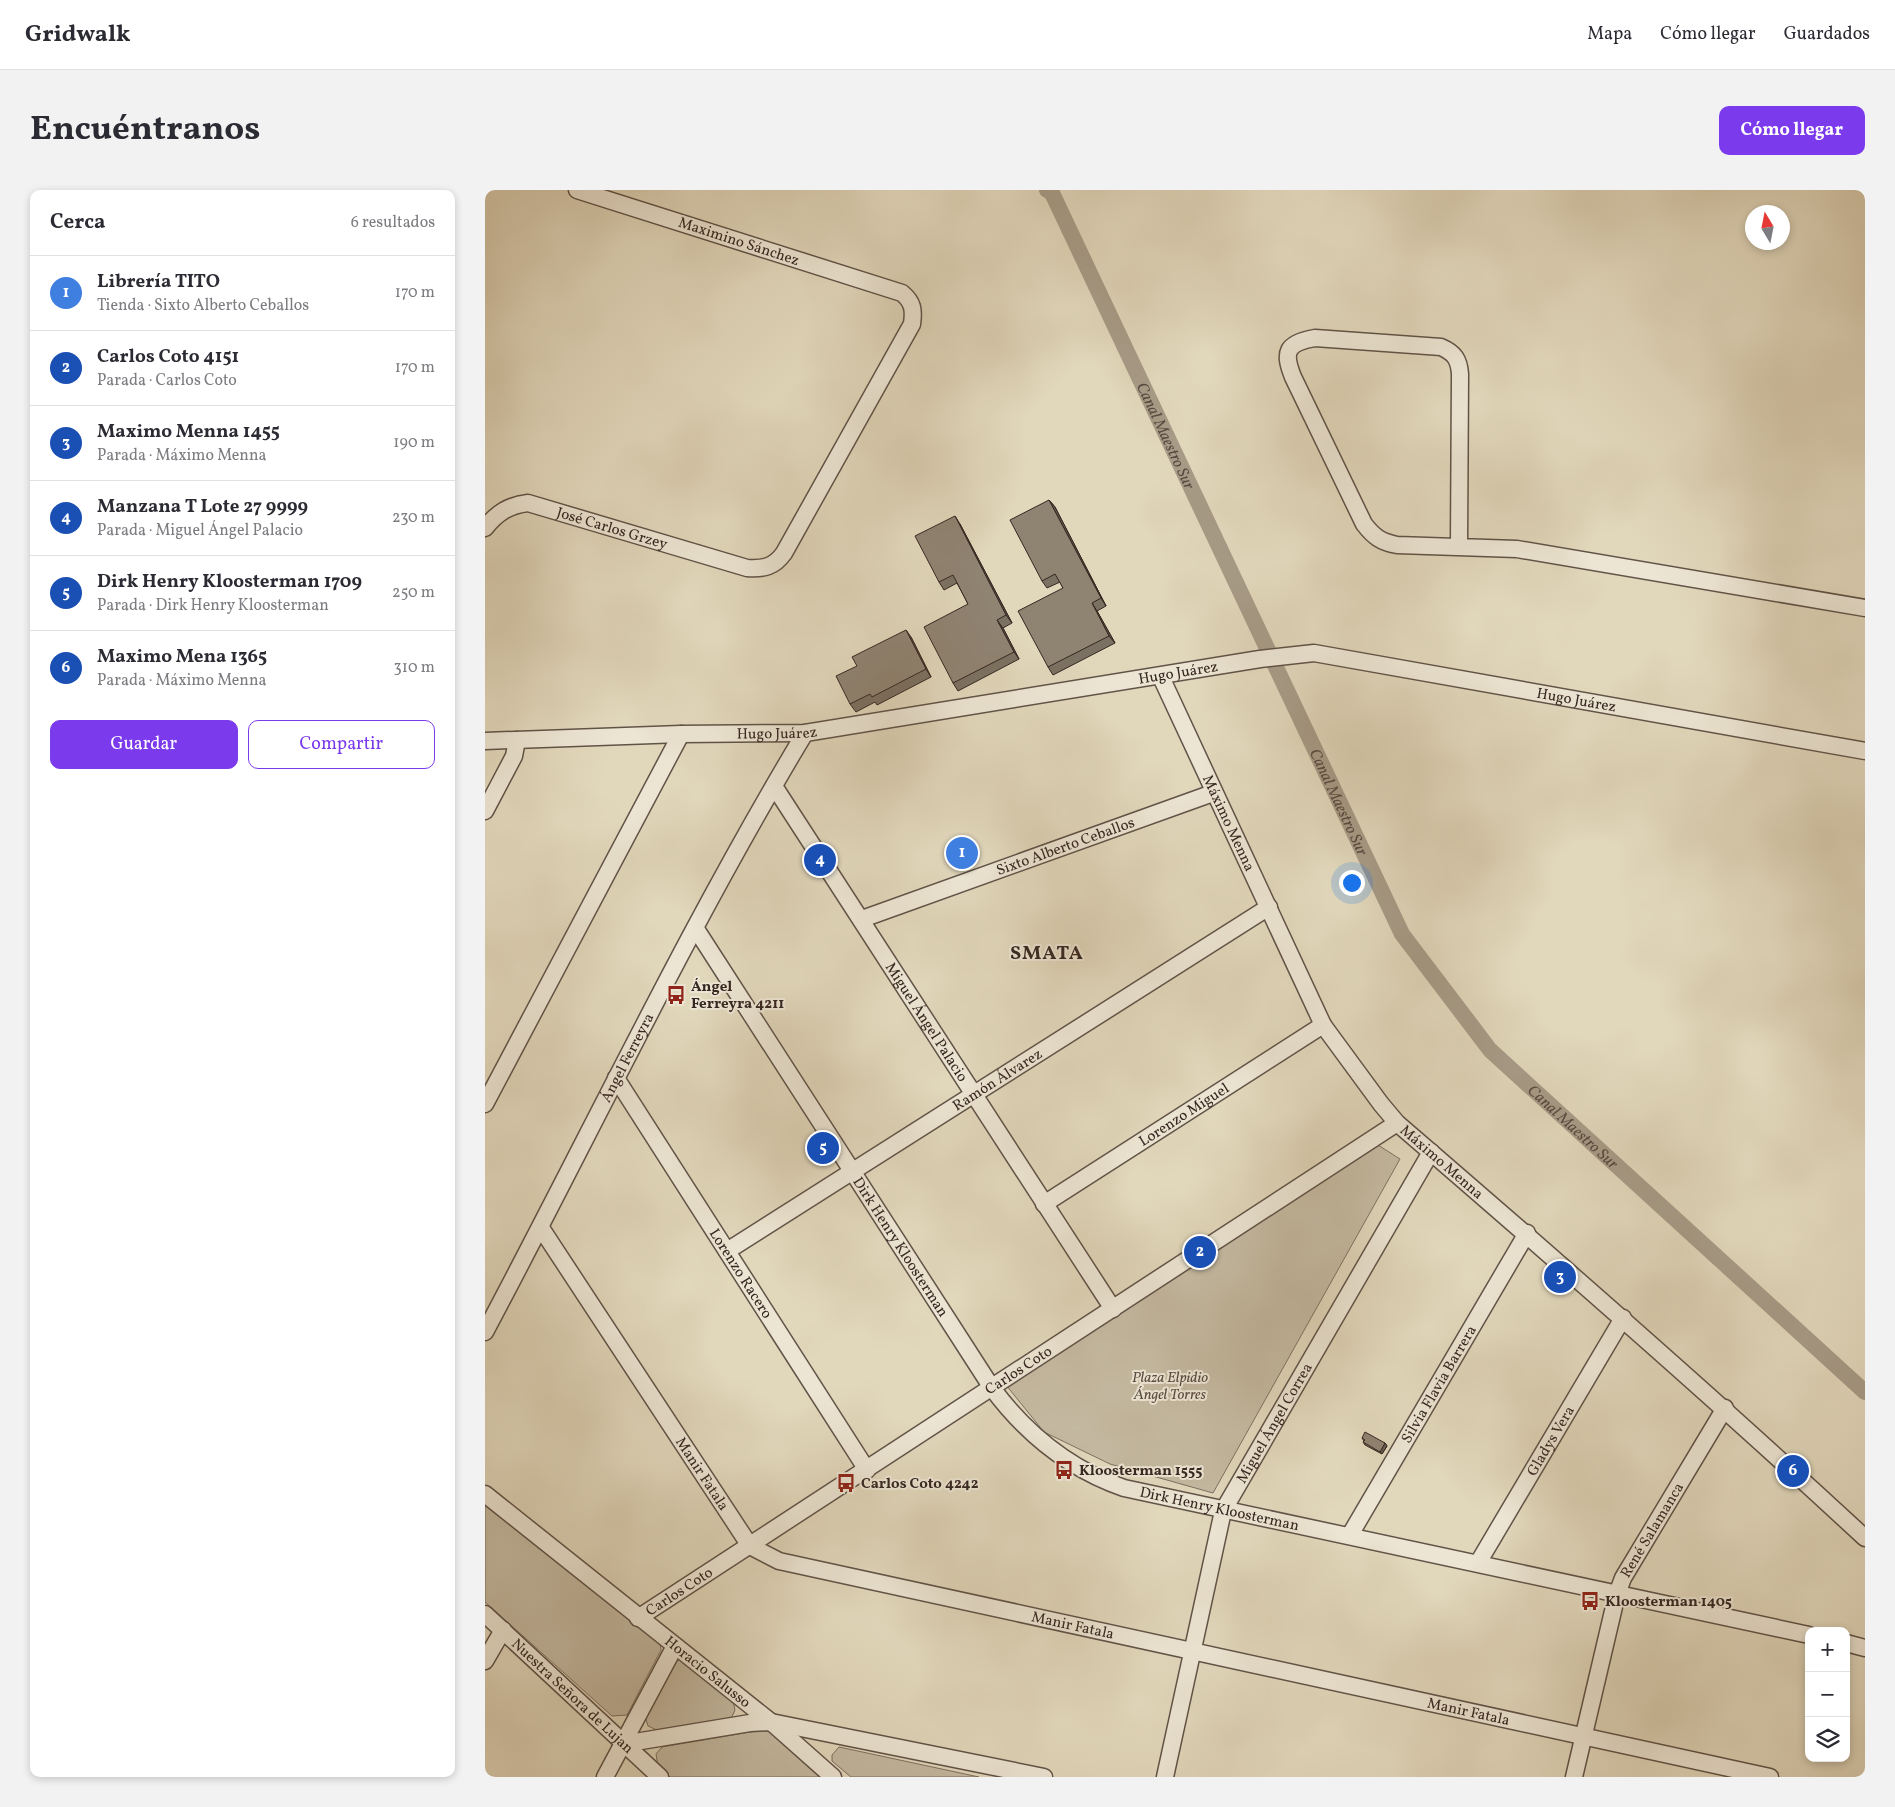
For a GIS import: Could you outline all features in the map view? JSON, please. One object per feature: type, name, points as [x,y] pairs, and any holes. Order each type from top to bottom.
[{"type":"street","name":"Maximino Sánchez","points":[[577,190],[902,293],[910,299],[913,307],[912,324],[784,553],[770,566],[762,569],[747,568]]},
{"type":"street","points":[[1459,546],[1460,374],[1459,363],[1455,355],[1441,347],[1315,338],[1301,341],[1292,346],[1287,353],[1287,361],[1293,378],[1364,524],[1373,536],[1383,542],[1397,545],[1517,549],[1865,608]]},
{"type":"street","name":"José Carlos Grzey","points":[[485,528],[502,511],[513,505],[528,503],[747,568]]},
{"type":"street","name":"Hugo Juárez","points":[[485,741],[681,734],[805,734],[1161,677],[1260,659],[1314,653],[1865,751]]},
{"type":"street","name":"Máximo Menna","points":[[1161,677],[1213,793],[1269,907],[1323,1025],[1381,1104],[1397,1123],[1527,1233],[1725,1408],[1865,1538]]},
{"type":"street","points":[[487,1093],[681,734]]},
{"type":"street","name":"Ángel Ferreyra","points":[[485,1332],[695,930],[774,786],[805,734]]},
{"type":"street","points":[[485,811],[514,756],[517,740]]},
{"type":"street","name":"Miguel Ángel Palacio","points":[[774,786],[820,860],[862,919],[973,1095],[1113,1309]]},
{"type":"street","name":"Sixto Alberto Ceballos","points":[[862,919],[1213,793]]},
{"type":"street","name":"Ramón Álvarez","points":[[727,1251],[1269,907]]},
{"type":"street","name":"Dirk Henry Kloosterman","points":[[695,930],[992,1388],[1044,1445],[1098,1479],[1124,1488],[1223,1511],[1350,1535],[1805,1634]]},
{"type":"street","name":"Lorenzo Miguel","points":[[1044,1204],[1323,1025]]},
{"type":"street","name":"Lorenzo Racero","points":[[616,1078],[867,1470]]},
{"type":"street","name":"Carlos Coto","points":[[638,1618],[1397,1123]]},
{"type":"street","name":"Miguel Ángel Correa","points":[[1165,1777],[1223,1511],[1431,1152]]},
{"type":"street","name":"Manir Fatala","points":[[541,1228],[751,1546],[779,1560],[1770,1777]]},
{"type":"street","name":"Silvia Flavia Barrera","points":[[1350,1535],[1527,1233]]},
{"type":"street","name":"Gladys Vera","points":[[1478,1563],[1623,1318]]},
{"type":"street","name":"René Salamanca","points":[[1574,1777],[1617,1594],[1623,1578],[1725,1408]]},
{"type":"street","name":"Horacio Salusso","points":[[485,1494],[638,1618],[771,1722],[833,1777]]},
{"type":"street","name":"Nuestra Señora de Lujan","points":[[485,1614],[660,1777]]},
{"type":"street","points":[[485,1662],[503,1630]]},
{"type":"street","points":[[1850,1645],[1865,1648]]},
{"type":"street","points":[[605,1777],[675,1646]]},
{"type":"street","points":[[623,1744],[771,1722],[1044,1777]]},
{"type":"green space","name":"Plaza Elpidio Ángel Torres","points":[[1378,1145],[1400,1159],[1213,1493],[1110,1464],[1044,1432],[1006,1385]]},
{"type":"green space","points":[[485,1502],[660,1644],[661,1650],[627,1715],[612,1716],[485,1602]]},
{"type":"green space","points":[[679,1660],[688,1661],[733,1700],[735,1710],[731,1719],[659,1731],[648,1726],[645,1716],[672,1664]]},
{"type":"green space","points":[[762,1730],[770,1731],[823,1777],[670,1777],[658,1766],[656,1754],[662,1747]]},
{"type":"green space","points":[[839,1747],[979,1777],[851,1777],[832,1761],[832,1755]]},
{"type":"building","points":[[1049,500],[1101,598],[1092,603],[1109,636],[1048,667],[1018,611],[1063,588],[1055,574],[1042,581],[1010,520]]},
{"type":"building","points":[[955,516],[1006,615],[997,620],[1014,652],[953,683],[924,627],[968,604],[953,575],[939,582],[915,536]]},
{"type":"building","points":[[906,630],[926,669],[872,697],[870,694],[850,704],[836,676],[857,666],[852,657]]},
{"type":"building","points":[[1365,1432],[1385,1443],[1380,1452],[1363,1442],[1365,1440],[1362,1438]]},
{"type":"waterway","name":"Canal Maestro Sur","points":[[1047,190],[1052,193],[1402,934],[1490,1050],[1865,1392]]},
{"type":"place","name":"Librería TITO","points":[[962,853]]},
{"type":"place","name":"Manzana T Lote 27 9999","points":[[820,860]]},
{"type":"place","name":"Ángel Ferreyra 4211","points":[[676,995]]},
{"type":"place","name":"Dirk Henry Kloosterman 1709","points":[[823,1148]]},
{"type":"place","name":"Carlos Coto 4151","points":[[1200,1252]]},
{"type":"place","name":"Maximo Menna 1455","points":[[1560,1277]]},
{"type":"place","name":"Kloosterman 1555","points":[[1064,1470]]},
{"type":"place","name":"Maximo Mena 1365","points":[[1793,1471]]},
{"type":"place","name":"Carlos Coto 4242","points":[[846,1483]]},
{"type":"place","name":"Kloosterman 1405","points":[[1590,1601]]},
{"type":"district","name":"SMATA","points":[[1047,952]]}]
